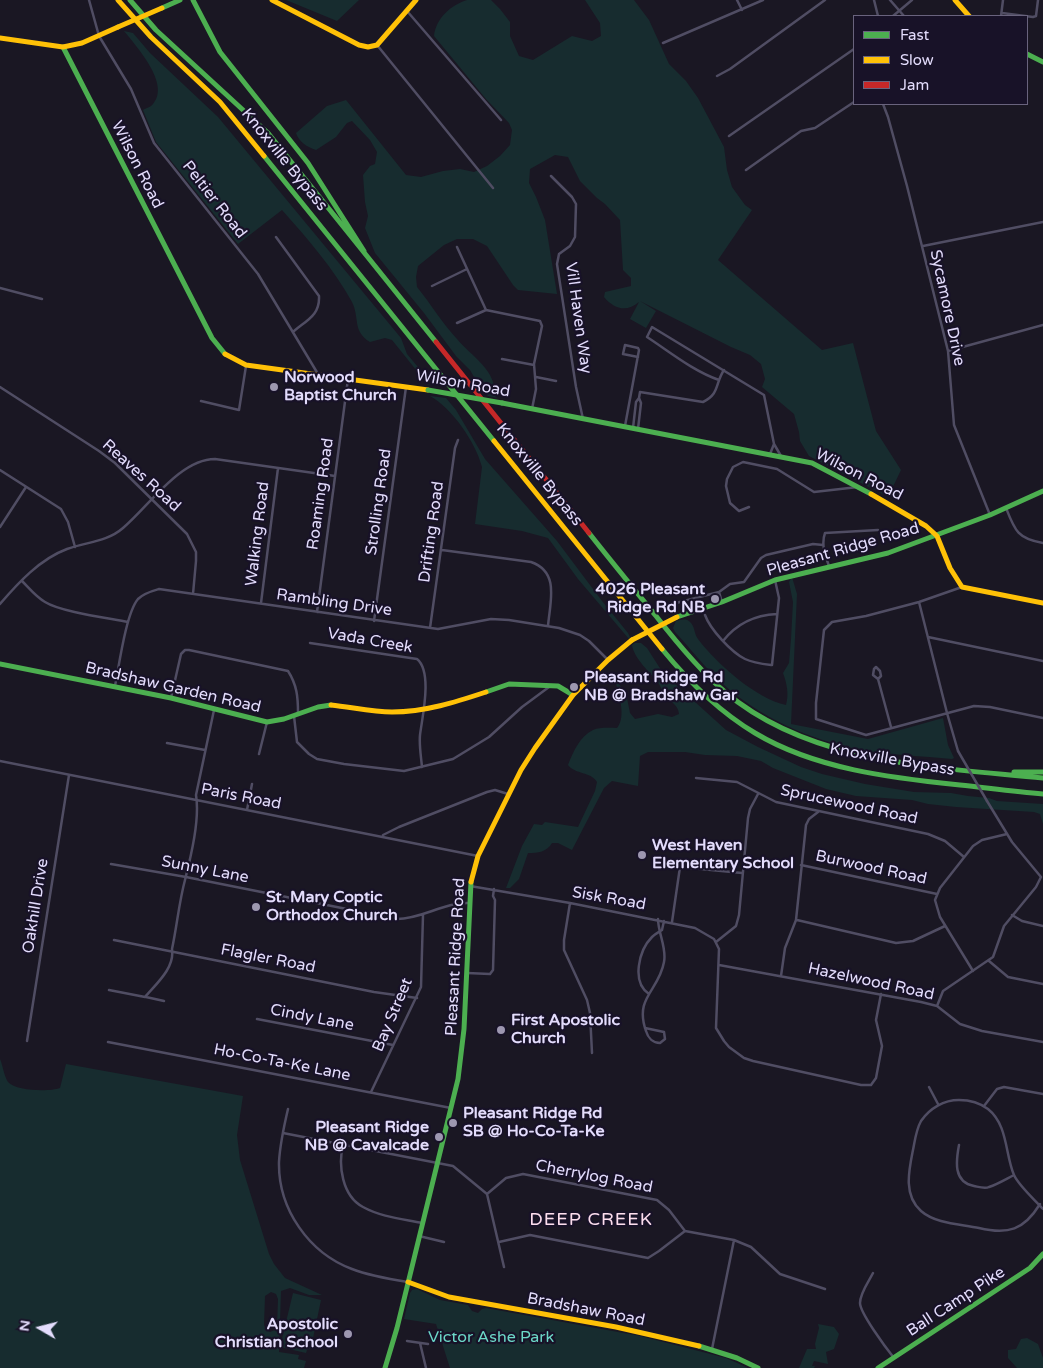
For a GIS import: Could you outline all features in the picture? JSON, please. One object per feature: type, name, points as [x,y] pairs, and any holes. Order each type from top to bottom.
[{"type":"main road","name":"Knoxville Bypass","points":[[118,0],[150,37],[220,102],[671,660],[701,692],[732,718],[767,739],[802,755],[840,767],[907,779],[1043,795]]},
{"type":"main road","name":"Knoxville Bypass","points":[[130,0],[156,30],[268,133],[684,650],[711,680],[738,702],[771,723],[807,739],[843,751],[908,763],[1043,778]]},
{"type":"main road","points":[[0,38],[63,46],[82,43],[180,0]]},
{"type":"main road","points":[[193,0],[220,52],[308,163],[360,243],[367,258]]},
{"type":"main road","points":[[272,0],[359,45],[368,47],[377,45],[416,0]]},
{"type":"main road","points":[[955,0],[968,15]]},
{"type":"main road","name":"Wilson Road","points":[[63,46],[212,338],[220,351],[231,359],[246,365],[428,390],[502,403],[819,465],[926,526],[937,536]]},
{"type":"main road","points":[[1028,54],[1043,62]]},
{"type":"main road","name":"Pleasant Ridge Road","points":[[385,1368],[397,1328],[458,1079],[462,1051],[467,973],[470,886],[478,856],[508,794],[535,748],[573,696],[608,660],[632,640],[676,617],[722,602],[775,580],[888,553],[990,515],[1043,491]]},
{"type":"main road","points":[[937,536],[950,568],[962,587],[1043,603]]},
{"type":"main road","name":"Bradshaw Garden Road","points":[[0,664],[171,698],[267,722],[330,705],[392,712],[424,709],[454,703],[509,684],[558,686],[573,696]]},
{"type":"main road","points":[[991,772],[1043,773]]},
{"type":"main road","name":"Ball Camp Pike","points":[[878,1368],[1030,1268],[1043,1254]]},
{"type":"main road","name":"Bradshaw Road","points":[[408,1282],[449,1297],[641,1332],[712,1349],[736,1357],[758,1368]]},
{"type":"street","name":"Peltier Road","points":[[89,0],[99,36],[131,88],[154,143],[258,274],[294,331],[318,374]]},
{"type":"street","points":[[737,0],[742,10]]},
{"type":"street","points":[[663,43],[763,0]]},
{"type":"street","points":[[717,76],[730,69],[825,0]]},
{"type":"street","points":[[874,0],[878,15]]},
{"type":"street","points":[[890,0],[903,15]]},
{"type":"street","points":[[894,15],[912,0]]},
{"type":"street","points":[[1001,15],[1003,0]]},
{"type":"street","points":[[1028,17],[1036,16],[1038,0]]},
{"type":"street","points":[[408,11],[501,120]]},
{"type":"street","points":[[377,45],[493,188]]},
{"type":"street","points":[[729,136],[853,50]]},
{"type":"street","points":[[746,170],[801,130],[815,128],[853,103]]},
{"type":"street","name":"Sycamore Drive","points":[[883,105],[923,246],[948,351],[954,425],[990,515]]},
{"type":"street","name":"Vill Haven Way","points":[[551,176],[572,197],[576,204],[575,237],[570,246],[559,254],[557,264],[576,387],[583,419]]},
{"type":"street","points":[[923,246],[1043,222]]},
{"type":"street","points":[[276,237],[319,296],[319,305],[316,313],[294,331]]},
{"type":"street","points":[[457,248],[486,310]]},
{"type":"street","points":[[432,286],[467,269]]},
{"type":"street","points":[[0,288],[42,298]]},
{"type":"street","points":[[456,323],[486,310],[540,321],[542,326],[534,365],[536,389],[532,409]]},
{"type":"street","points":[[948,351],[1043,326]]},
{"type":"street","points":[[719,380],[684,362],[647,337],[652,327],[764,394],[774,444],[780,456]]},
{"type":"street","points":[[626,426],[638,357],[638,348],[625,345],[623,354],[638,357]]},
{"type":"street","points":[[502,359],[534,365]]},
{"type":"street","points":[[201,401],[239,410],[246,365]]},
{"type":"street","points":[[635,428],[640,403],[640,392],[651,392],[703,402],[714,396],[724,370]]},
{"type":"street","points":[[536,377],[556,381]]},
{"type":"street","name":"Roaming Road","points":[[317,612],[348,379]]},
{"type":"street","name":"Reaves Road","points":[[0,387],[99,451],[188,534],[196,552],[193,594]]},
{"type":"street","name":"Strolling Road","points":[[374,621],[406,387]]},
{"type":"street","name":"Drifting Road","points":[[430,628],[455,448],[458,440]]},
{"type":"street","points":[[770,454],[774,444]]},
{"type":"street","points":[[0,604],[22,581],[51,557],[115,534],[183,470],[203,460],[216,459],[335,476]]},
{"type":"street","points":[[749,507],[739,511],[735,509],[730,503],[727,490],[727,478],[733,467],[743,462],[777,469],[814,492],[859,487]]},
{"type":"street","name":"Walking Road","points":[[261,604],[278,468]]},
{"type":"street","points":[[0,470],[61,510],[68,522],[75,547]]},
{"type":"street","points":[[0,527],[26,487]]},
{"type":"street","points":[[1006,508],[1013,525],[1020,535],[1030,541],[1043,543]]},
{"type":"street","points":[[829,566],[822,539],[825,533],[878,530]]},
{"type":"street","points":[[676,602],[719,592],[730,584],[744,582],[761,558],[801,546],[823,545]]},
{"type":"street","points":[[442,550],[531,562],[544,568],[549,575],[551,583],[548,626]]},
{"type":"street","points":[[705,615],[711,627],[745,659],[772,665],[779,598],[775,580]]},
{"type":"street","points":[[22,581],[36,596],[46,603],[128,622]]},
{"type":"street","points":[[962,587],[919,602],[866,616],[832,622],[824,630],[816,719],[866,734],[967,706],[981,706],[1043,718]]},
{"type":"street","name":"Rambling Drive","points":[[115,686],[128,622],[135,603],[148,592],[160,590],[438,629],[491,619],[510,620],[548,626],[580,635],[589,641],[608,660]]},
{"type":"street","points":[[719,592],[722,602]]},
{"type":"street","points":[[919,602],[958,751],[1007,834],[1042,877],[1004,926],[993,957],[943,991],[937,1006]]},
{"type":"street","points":[[723,640],[743,623],[764,614],[778,614]]},
{"type":"street","points":[[928,637],[1043,661]]},
{"type":"street","name":"Vada Creek","points":[[310,642],[417,659],[423,667],[424,709]]},
{"type":"street","points":[[171,698],[182,651],[185,650],[288,671],[294,680],[298,692],[296,715],[297,742],[309,754],[317,759],[344,764],[404,771],[453,759],[489,737],[522,707],[550,686]]},
{"type":"street","points":[[878,679],[891,727]]},
{"type":"street","points":[[422,767],[420,737],[424,709]]},
{"type":"street","points":[[145,997],[165,973],[173,953],[190,863],[196,795],[214,710]]},
{"type":"street","points":[[259,754],[267,722]]},
{"type":"street","points":[[167,743],[205,750]]},
{"type":"street","name":"Paris Road","points":[[0,761],[478,856]]},
{"type":"street","name":"Oakhill Drive","points":[[26,1041],[69,775]]},
{"type":"street","name":"Sprucewood Road","points":[[696,778],[737,782],[776,802],[935,836],[945,841],[964,857]]},
{"type":"street","points":[[247,810],[252,784]]},
{"type":"street","points":[[382,836],[399,827],[487,792],[495,790],[508,794]]},
{"type":"street","points":[[758,794],[750,808],[748,818],[739,915],[736,926],[716,942],[719,964],[716,1028],[724,1041],[744,1058],[861,1085],[871,1085],[876,1078],[882,1053],[881,1038],[876,1020],[881,994]]},
{"type":"street","points":[[781,976],[785,948],[796,920],[806,825],[809,819],[818,812]]},
{"type":"street","points":[[973,971],[944,926],[937,912],[935,900],[937,894],[964,857],[978,842],[1007,834]]},
{"type":"street","name":"Sunny Lane","points":[[111,864],[397,919],[423,915],[455,903],[469,903]]},
{"type":"street","name":"Burwood Road","points":[[801,865],[937,894]]},
{"type":"street","points":[[672,922],[680,867],[743,873]]},
{"type":"street","name":"Sisk Road","points":[[470,886],[664,920],[702,930],[716,942]]},
{"type":"street","points":[[467,973],[490,974],[493,970],[494,889]]},
{"type":"street","points":[[570,903],[564,950],[587,1000],[590,1013],[592,1053]]},
{"type":"street","points":[[1012,914],[1022,921],[1043,926]]},
{"type":"street","name":"Bay Street","points":[[371,1092],[416,998],[422,978],[423,915]]},
{"type":"street","points":[[645,1028],[664,1032],[663,1042],[653,1042],[648,1036],[645,1028],[642,1016],[643,1006],[664,963],[665,956],[658,928],[658,919]]},
{"type":"street","points":[[649,994],[643,990],[640,984],[640,956],[652,937],[662,930],[664,920]]},
{"type":"street","points":[[796,920],[896,942],[913,941],[944,926]]},
{"type":"street","name":"Flagler Road","points":[[114,940],[374,992],[416,998]]},
{"type":"street","points":[[989,961],[1008,977],[1043,984]]},
{"type":"street","name":"Hazelwood Road","points":[[719,964],[937,1006],[960,1024],[982,1031],[1043,1042]]},
{"type":"street","points":[[109,990],[164,1001]]},
{"type":"street","name":"Cindy Lane","points":[[258,1019],[393,1045]]},
{"type":"street","name":"Ho-Co-Ta-Ke Lane","points":[[108,1042],[451,1108]]},
{"type":"street","points":[[929,1087],[938,1104]]},
{"type":"street","points":[[984,1106],[997,1089],[1004,1087],[1043,1094]]},
{"type":"street","points":[[1041,1204],[1022,1225],[1005,1231],[991,1231],[929,1217],[918,1208],[911,1195],[908,1182],[916,1132],[925,1116],[938,1104],[964,1100],[984,1106],[999,1121],[1014,1175],[1020,1184],[1041,1204],[1043,1210]]},
{"type":"street","points":[[288,1109],[279,1163],[282,1188],[292,1215],[306,1237],[322,1252],[351,1269],[408,1282]]},
{"type":"street","points":[[283,1133],[453,1166],[486,1194],[504,1267]]},
{"type":"street","points":[[343,1145],[340,1162],[343,1178],[345,1185],[360,1206],[376,1213],[422,1223]]},
{"type":"street","points":[[959,1145],[956,1158],[957,1170],[960,1179],[972,1186],[988,1188],[1014,1175]]},
{"type":"street","name":"Cherrylog Road","points":[[486,1194],[506,1178],[523,1174],[657,1200],[685,1231]]},
{"type":"street","points":[[499,1242],[530,1235],[648,1258],[685,1231],[734,1240],[751,1246],[780,1274],[825,1289]]},
{"type":"street","points":[[419,1236],[444,1242]]},
{"type":"street","points":[[712,1349],[734,1240]]},
{"type":"street","points":[[873,1273],[861,1298],[860,1306],[879,1338],[894,1358]]},
{"type":"street","points":[[407,1341],[428,1344]]},
{"type":"street","points":[[420,1343],[426,1368]]},
{"type":"green space","points":[[286,0],[359,0],[337,21]]},
{"type":"green space","points":[[467,0],[491,0],[510,22],[510,36],[519,56],[533,60],[572,36],[592,41],[601,36],[600,23],[585,0],[634,0],[649,20],[669,64],[686,81],[698,98],[724,147],[727,170],[732,187],[745,205],[752,210],[718,260],[822,350],[853,343],[876,431],[901,470],[888,497],[809,456],[800,441],[794,414],[762,387],[765,379],[761,364],[750,355],[640,301],[656,311],[646,328],[630,319],[639,302],[630,307],[621,308],[612,305],[604,297],[605,292],[631,286],[631,278],[623,270],[620,220],[580,181],[568,157],[555,155],[530,169],[529,183],[545,220],[557,294],[518,290],[487,246],[473,239],[457,239],[444,245],[418,266],[417,287],[462,345],[482,364],[492,378],[494,395],[497,398],[488,396],[481,389],[470,370],[456,356],[375,253],[365,228],[368,216],[363,175],[370,166],[375,164],[377,152],[370,140],[352,121],[347,123],[336,137],[316,150],[304,144],[296,133],[327,106],[346,100],[406,175],[421,177],[460,169],[474,172],[487,166],[500,156],[510,145],[512,130],[509,123],[486,99],[434,36],[435,29],[445,13],[455,5]]},
{"type":"green space","points":[[124,31],[133,33],[150,53],[218,117],[401,338],[407,354],[423,373],[429,386],[392,340],[385,338],[370,342],[364,338],[359,329],[352,302],[345,290],[320,254],[282,210],[238,244],[156,142],[143,110],[152,105],[157,96],[158,86],[150,66]]},
{"type":"green space","points":[[430,396],[446,398],[456,410],[485,459],[557,541],[628,633],[629,639],[578,579],[548,538],[522,531],[475,524],[482,467],[479,458],[469,437],[455,417]]},
{"type":"green space","points":[[792,577],[797,594],[791,724],[868,739],[943,718],[948,745],[954,758],[861,750],[805,734],[787,726],[769,717],[737,696],[704,665],[673,628],[676,621],[687,620],[692,624],[698,639],[726,669],[762,696],[786,705],[787,689],[783,673],[789,663],[793,602],[789,582]]},
{"type":"green space","points":[[641,643],[647,648],[663,673],[726,730],[801,767],[865,784],[914,792],[951,793],[989,798],[997,801],[1043,804],[1043,824],[1040,814],[1034,812],[956,807],[912,800],[856,796],[826,789],[773,768],[761,761],[737,756],[685,752],[648,752],[640,756],[638,786],[612,781],[604,788],[572,850],[558,843],[552,843],[542,851],[528,853],[519,879],[510,888],[506,888],[522,846],[534,824],[542,825],[545,822],[578,827],[595,791],[597,782],[591,776],[568,765],[584,736],[599,728],[617,728],[620,723],[622,711],[615,679],[626,693],[630,713],[635,719],[658,714],[672,717],[679,714],[675,705],[665,695],[659,684],[636,655],[632,645]]},
{"type":"green space","points":[[0,1059],[8,1082],[25,1089],[60,1088],[66,1064],[243,1096],[237,1135],[240,1160],[269,1254],[285,1278],[322,1295],[309,1295],[290,1288],[281,1291],[279,1352],[299,1355],[298,1359],[306,1361],[304,1368],[0,1368]],"holes":[[[271,1292],[276,1294],[278,1299],[277,1327],[270,1332],[266,1330],[264,1325],[265,1296]]]},
{"type":"green space","name":"Victor Ashe Park","points":[[417,1289],[440,1300],[468,1305],[472,1311],[478,1313],[486,1308],[640,1336],[726,1358],[748,1368],[450,1368],[436,1324],[404,1319],[410,1293],[412,1290]]},
{"type":"green space","points":[[293,1293],[321,1300],[311,1348],[306,1353],[280,1347]]},
{"type":"green space","points":[[818,1324],[834,1327],[839,1334],[834,1349],[826,1352],[828,1364],[814,1361],[812,1366],[815,1366],[814,1368],[799,1368],[807,1349],[816,1349]]},
{"type":"green space","points":[[1027,1338],[1038,1344],[1043,1358],[1043,1368],[1017,1368],[1008,1358],[1008,1350],[1016,1349],[1021,1339]]},
{"type":"traffic: fast","points":[[130,0],[156,30],[268,133],[436,342]]},
{"type":"traffic: fast","points":[[162,8],[180,0]]},
{"type":"traffic: fast","points":[[193,0],[220,52],[308,163],[364,251]]},
{"type":"traffic: fast","points":[[63,47],[212,338],[225,354]]},
{"type":"traffic: fast","points":[[1028,54],[1043,62]]},
{"type":"traffic: fast","points":[[264,156],[494,441]]},
{"type":"traffic: fast","points":[[428,390],[502,403]]},
{"type":"traffic: fast","points":[[502,403],[812,463],[871,494]]},
{"type":"traffic: fast","points":[[677,617],[722,602],[775,580],[888,553],[990,515],[1043,491]]},
{"type":"traffic: fast","points":[[589,533],[697,665],[715,684],[759,716],[796,735],[876,758],[918,765],[1043,778]]},
{"type":"traffic: fast","points":[[662,649],[694,684],[729,715],[755,733],[803,755],[854,770],[881,775],[1043,794]]},
{"type":"traffic: fast","points":[[0,664],[171,698],[267,722],[331,705]]},
{"type":"traffic: fast","points":[[486,692],[509,684],[558,686],[573,695]]},
{"type":"traffic: fast","points":[[1014,772],[1043,772]]},
{"type":"traffic: fast","points":[[385,1368],[397,1328],[458,1079],[464,1029],[471,882]]},
{"type":"traffic: fast","points":[[878,1368],[1030,1268],[1043,1254]]},
{"type":"traffic: fast","points":[[699,1346],[737,1358],[758,1368]]},
{"type":"traffic: slow","points":[[118,0],[151,37],[220,102],[264,156]]},
{"type":"traffic: slow","points":[[272,0],[359,45],[368,47],[377,45],[416,0]]},
{"type":"traffic: slow","points":[[955,0],[968,15]]},
{"type":"traffic: slow","points":[[118,27],[162,8]]},
{"type":"traffic: slow","points":[[0,38],[63,47],[82,43],[118,27]]},
{"type":"traffic: slow","points":[[225,354],[246,365],[428,390]]},
{"type":"traffic: slow","points":[[494,441],[662,649]]},
{"type":"traffic: slow","points":[[871,494],[926,526],[937,536],[950,568],[962,587],[1043,603]]},
{"type":"traffic: slow","points":[[632,640],[677,617]]},
{"type":"traffic: slow","points":[[471,882],[478,856],[521,770],[535,748],[573,695],[608,660],[632,640]]},
{"type":"traffic: slow","points":[[331,705],[377,711],[404,712],[440,706],[486,692]]},
{"type":"traffic: slow","points":[[408,1282],[449,1297],[616,1327],[699,1346]]},
{"type":"traffic: jam","points":[[436,342],[589,533]]},
{"type":"place","name":"Norwood Baptist Church","points":[[274,387]]},
{"type":"place","name":"4026 Pleasant Ridge Rd NB","points":[[715,599]]},
{"type":"place","name":"Pleasant Ridge Rd NB @ Bradshaw Gar","points":[[574,687]]},
{"type":"place","name":"West Haven Elementary School","points":[[642,855]]},
{"type":"place","name":"St. Mary Coptic Orthodox Church","points":[[256,907]]},
{"type":"place","name":"First Apostolic Church","points":[[501,1030]]},
{"type":"place","name":"Pleasant Ridge Rd SB @ Ho-Co-Ta-Ke","points":[[453,1123]]},
{"type":"place","name":"Pleasant Ridge NB @ Cavalcade","points":[[439,1137]]},
{"type":"place","name":"Apostolic Christian School","points":[[348,1334]]},
{"type":"district","name":"DEEP CREEK","points":[[591,1220]]}]
